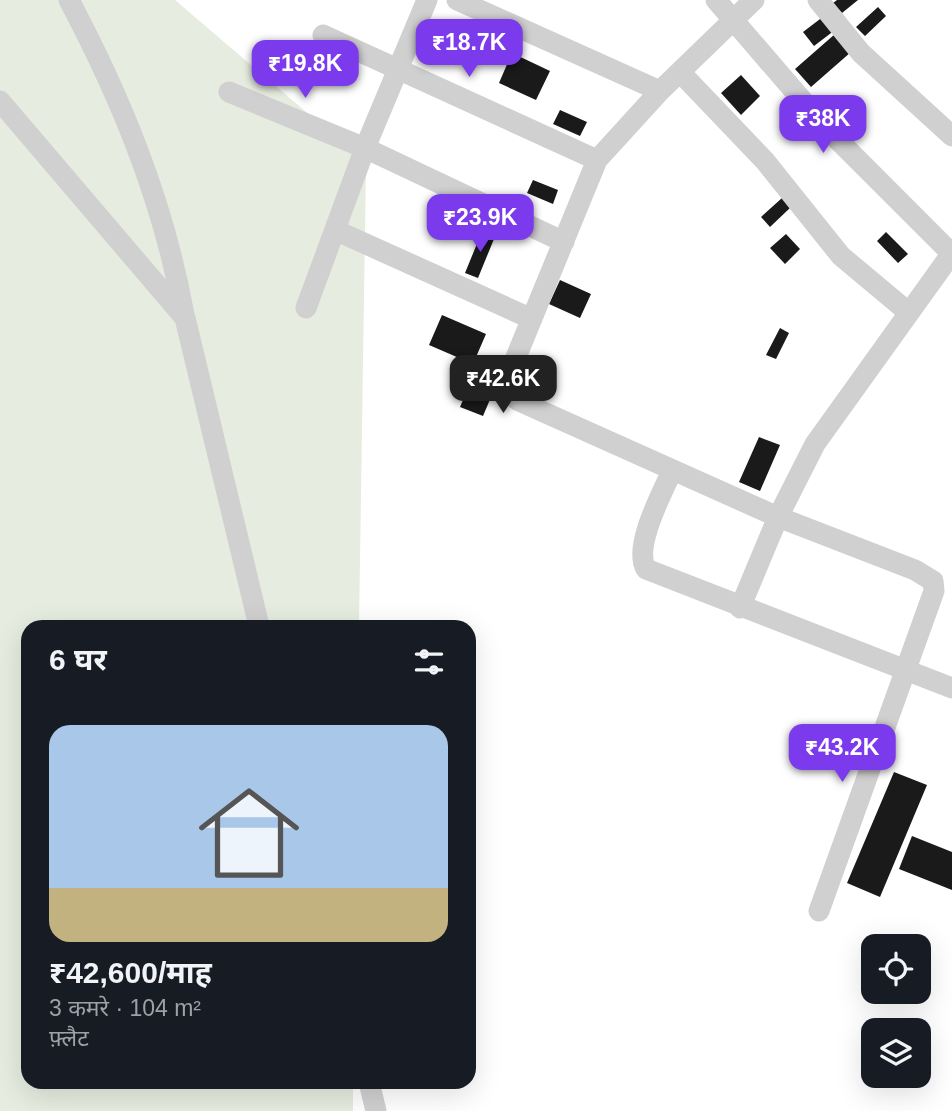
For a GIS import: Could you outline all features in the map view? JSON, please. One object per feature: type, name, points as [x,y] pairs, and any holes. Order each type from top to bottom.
[{"type":"street","points":[[69,0],[96,51],[148,174],[173,254],[185,318],[258,620]]},
{"type":"street","points":[[306,308],[365,148],[427,0]]},
{"type":"street","points":[[457,0],[660,91]]},
{"type":"street","points":[[716,0],[828,129],[952,253],[815,444],[778,517],[740,608]]},
{"type":"street","points":[[754,0],[660,91],[597,160],[505,384],[511,395],[672,471],[778,517],[915,570],[933,581],[934,591],[819,911]]},
{"type":"street","points":[[818,0],[861,53],[952,136]]},
{"type":"street","points":[[323,35],[597,160]]},
{"type":"street","points":[[680,72],[765,162],[841,256],[908,312]]},
{"type":"street","points":[[229,92],[365,148],[564,242]]},
{"type":"street","points":[[0,101],[185,318]]},
{"type":"street","points":[[335,230],[532,318]]},
{"type":"street","points":[[672,471],[646,536],[643,565],[665,579],[952,688]]},
{"type":"street","points":[[371,1089],[376,1111]]},
{"type":"shaded area","points":[[0,0],[175,0],[366,163],[359,620],[21,620],[21,1089],[353,1089],[353,1111],[0,1111]]},
{"type":"building","points":[[837,0],[858,0],[842,13],[833,3]]},
{"type":"building","points":[[878,7],[886,16],[865,36],[856,27]]},
{"type":"building","points":[[824,16],[835,30],[814,46],[803,32]]},
{"type":"building","points":[[835,34],[851,52],[811,87],[795,69]]},
{"type":"building","points":[[512,53],[550,71],[536,100],[499,83]]},
{"type":"building","points":[[741,75],[760,96],[741,115],[721,93]]},
{"type":"building","points":[[560,110],[587,122],[580,136],[553,124]]},
{"type":"building","points":[[533,180],[558,190],[553,204],[527,193]]},
{"type":"building","points":[[782,198],[791,207],[770,227],[761,217]]},
{"type":"building","points":[[483,229],[496,234],[478,278],[465,273]]},
{"type":"building","points":[[886,232],[908,254],[898,263],[877,241]]},
{"type":"building","points":[[786,234],[800,249],[785,264],[770,248]]},
{"type":"building","points":[[560,280],[591,294],[580,318],[549,304]]},
{"type":"building","points":[[442,315],[486,334],[473,364],[429,345]]},
{"type":"building","points":[[780,328],[789,333],[776,359],[766,355]]},
{"type":"building","points":[[471,381],[494,390],[483,416],[460,407]]},
{"type":"building","points":[[759,437],[780,445],[760,491],[739,482]]},
{"type":"building","points":[[894,772],[927,785],[880,897],[847,883]]},
{"type":"building","points":[[912,836],[952,852],[952,890],[899,869]]}]
